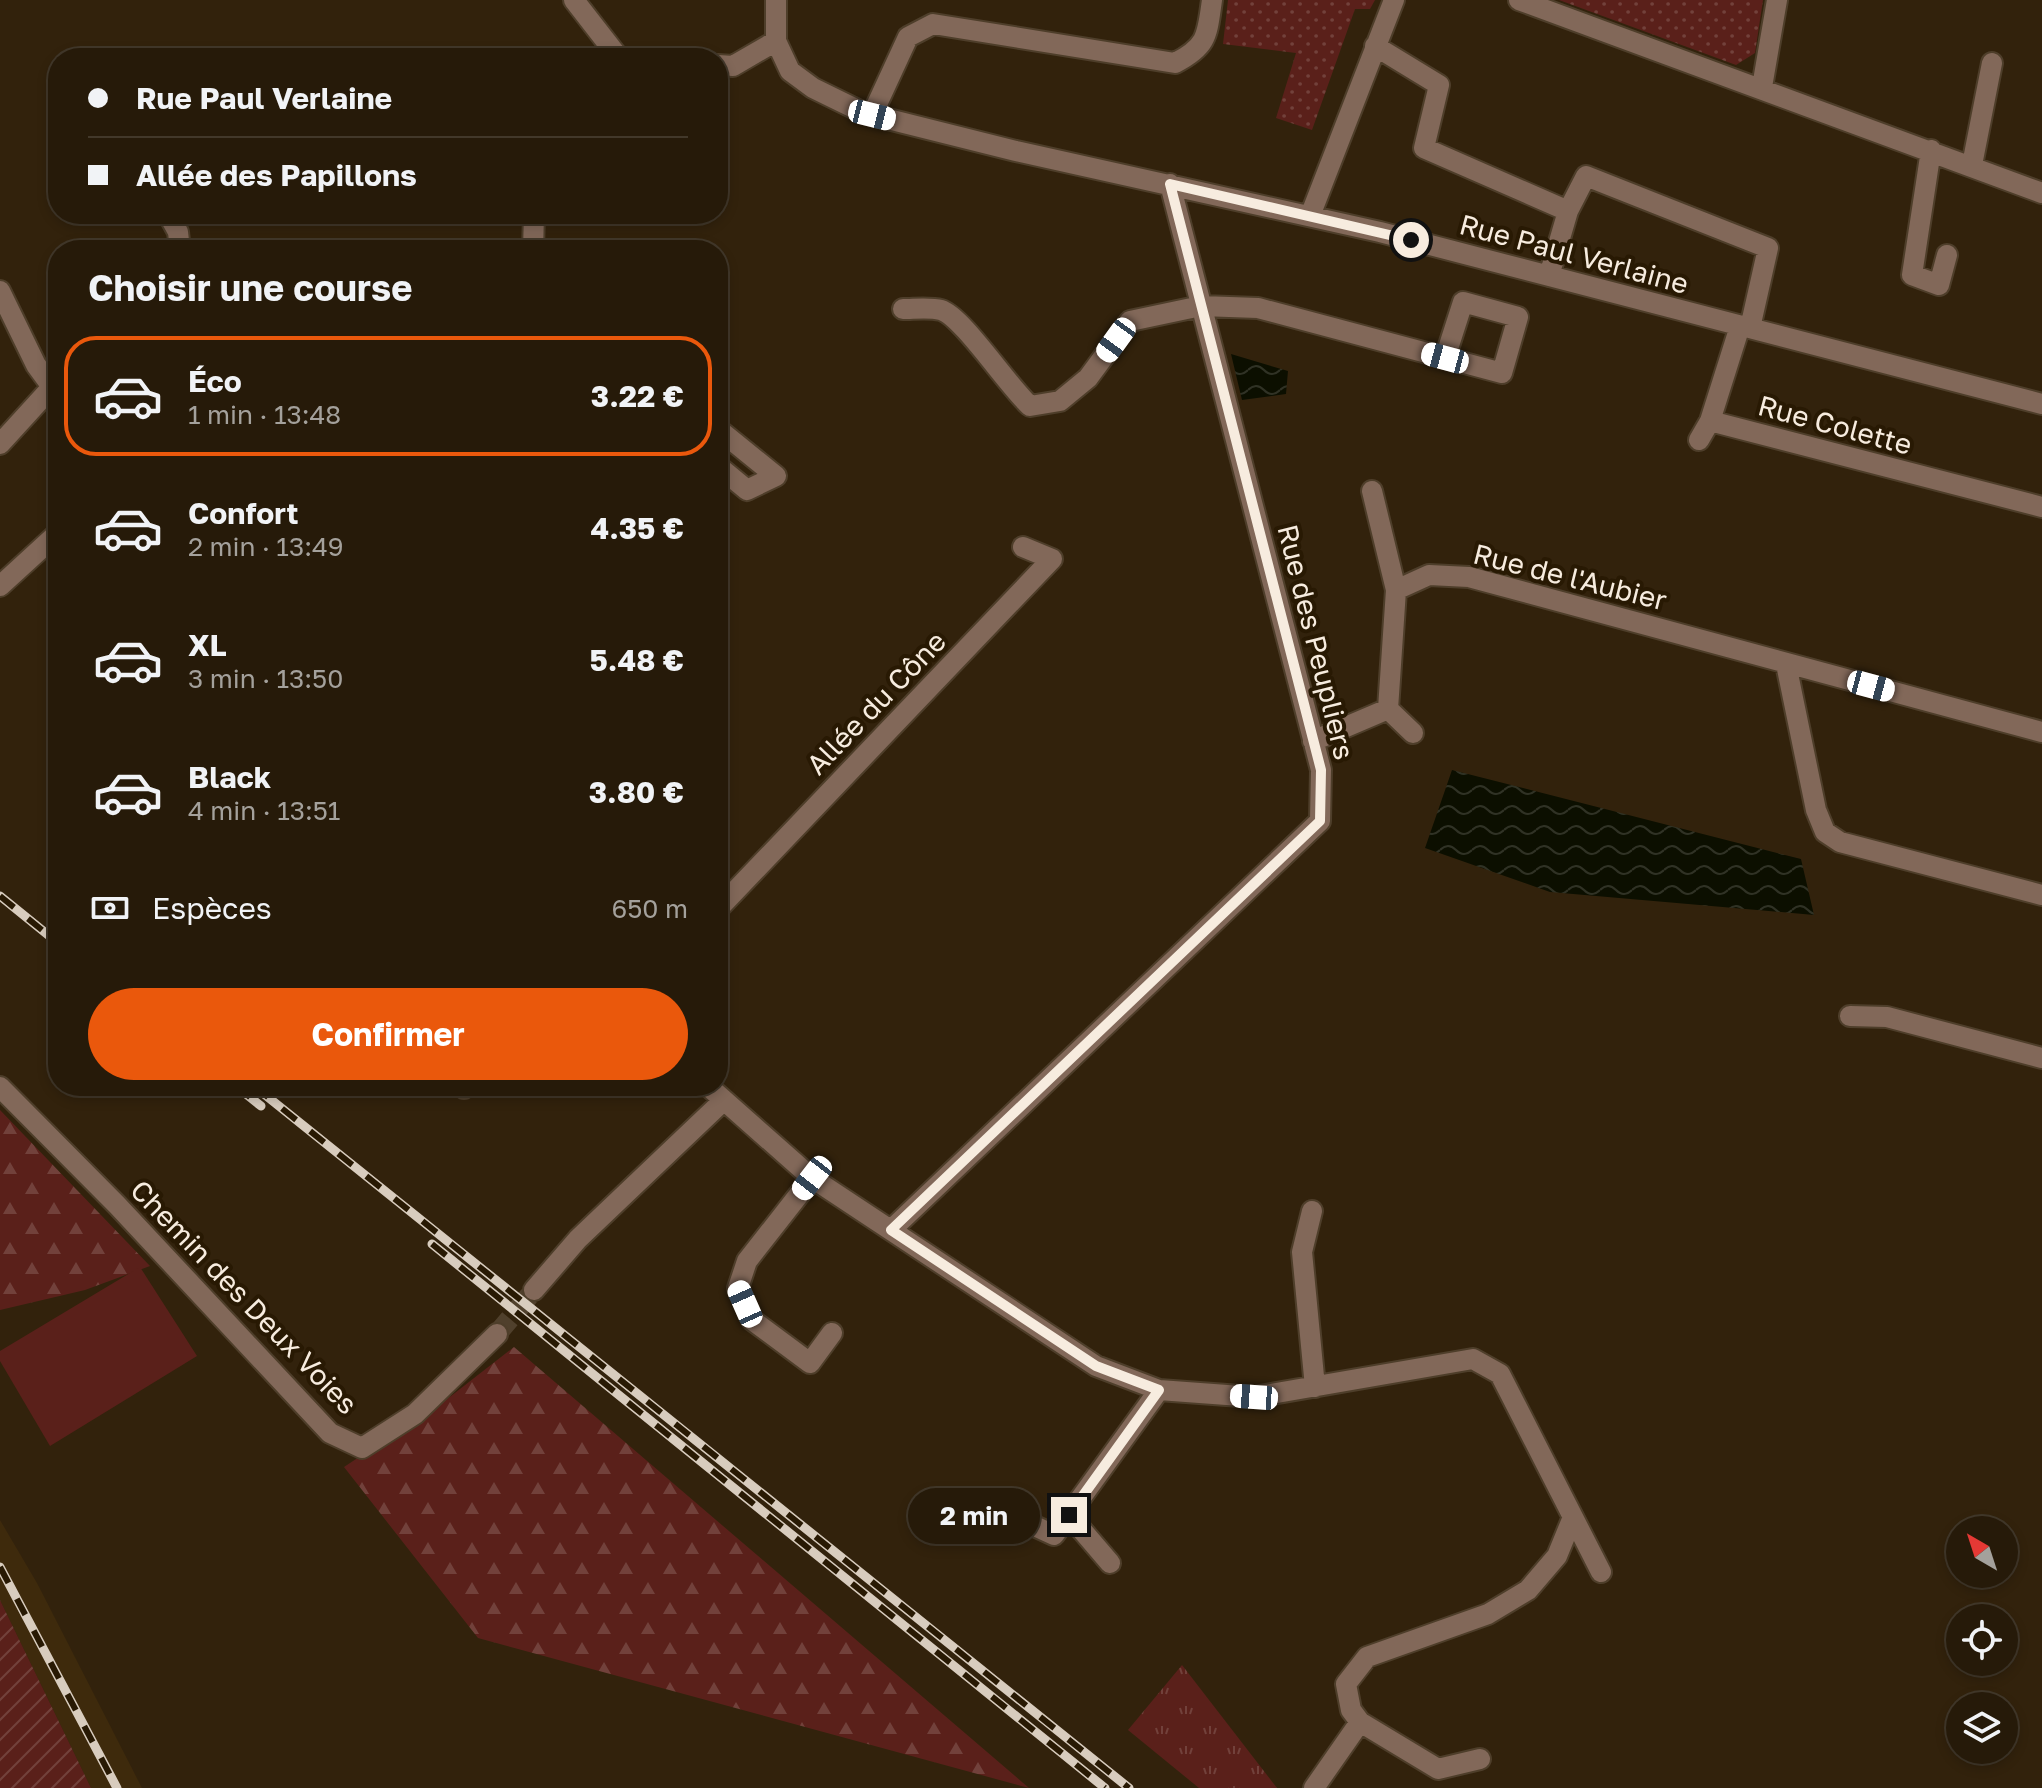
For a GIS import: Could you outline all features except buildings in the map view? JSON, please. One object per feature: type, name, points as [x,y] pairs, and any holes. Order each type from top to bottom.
[{"type":"street","points":[[574,0],[611,48]]},
{"type":"street","points":[[728,66],[733,66],[776,41],[776,0]]},
{"type":"street","points":[[872,115],[908,37],[933,24],[1175,63],[1196,52],[1207,36],[1212,0]]},
{"type":"street","points":[[1310,216],[1394,0]]},
{"type":"street","points":[[1519,0],[1762,87],[2042,193]]},
{"type":"street","points":[[1762,87],[1777,0]]},
{"type":"street","name":"Rue Paul Verlaine","points":[[776,41],[790,71],[813,88],[872,115],[1016,151],[1310,216],[2042,404]]},
{"type":"street","points":[[1375,46],[1439,85],[1424,148],[1568,211],[1549,276]]},
{"type":"street","points":[[1972,165],[1992,63]]},
{"type":"street","points":[[1931,150],[1912,275],[1939,285],[1947,255]]},
{"type":"street","name":"Rue Colette","points":[[1568,211],[1586,176],[1768,248],[1745,327],[1710,421],[2042,507]]},
{"type":"street","name":"Rue des Peupliers","points":[[891,1230],[1320,821],[1321,770],[1170,184]]},
{"type":"street","points":[[0,291],[36,365],[48,381]]},
{"type":"street","points":[[903,309],[941,310],[962,324],[1008,386],[1030,406],[1060,401],[1079,386],[1130,321],[1201,306],[1258,308],[1445,358]]},
{"type":"street","points":[[0,444],[48,398]]},
{"type":"street","points":[[1699,440],[1710,421]]},
{"type":"street","points":[[728,437],[776,476],[747,490],[728,474]]},
{"type":"street","points":[[1372,491],[1396,590],[1388,709]]},
{"type":"street","points":[[0,586],[48,542]]},
{"type":"street","name":"Allée du Cône","points":[[728,899],[1052,559],[1023,547]]},
{"type":"street","name":"Rue de l'Aubier","points":[[1396,590],[1429,575],[1469,577],[2042,732]]},
{"type":"street","points":[[1786,664],[1816,810],[1825,832],[1840,842],[2042,895]]},
{"type":"street","points":[[1313,741],[1388,709]]},
{"type":"street","points":[[1388,709],[1413,733]]},
{"type":"street","points":[[1850,1016],[1887,1017],[2042,1058]]},
{"type":"street","name":"Chemin des Deux Voies","points":[[0,1087],[128,1216],[330,1433],[362,1448],[415,1414],[497,1334]]},
{"type":"street","points":[[718,1096],[812,1178],[1096,1366],[1159,1390],[1254,1397],[1473,1359],[1500,1374],[1601,1572]]},
{"type":"street","points":[[534,1290],[578,1239],[723,1101]]},
{"type":"street","points":[[812,1178],[747,1261],[738,1288],[752,1320],[810,1363],[832,1333]]},
{"type":"street","points":[[1312,1211],[1302,1252],[1315,1387]]},
{"type":"street","points":[[1015,1517],[1054,1535],[1159,1390]]},
{"type":"street","points":[[1069,1515],[1110,1563]]},
{"type":"street","points":[[1480,1759],[1438,1769],[1360,1722],[1351,1710],[1346,1684],[1367,1657],[1488,1614],[1528,1590],[1557,1556],[1573,1517]]},
{"type":"street","points":[[1314,1788],[1360,1722]]},
{"type":"shaded area","points":[[0,1520],[37,1583],[142,1788],[91,1788],[0,1600]]},
{"type":"green space","points":[[1228,0],[1375,0],[1370,9],[1355,9],[1312,130],[1276,118],[1296,53],[1223,44]]},
{"type":"green space","points":[[1559,0],[1763,0],[1755,53],[1736,65]]},
{"type":"green space","points":[[0,1110],[150,1266],[85,1290],[0,1310]]},
{"type":"green space","points":[[140,1267],[197,1356],[50,1446],[0,1361],[0,1351]]},
{"type":"green space","points":[[514,1347],[1029,1788],[478,1638],[344,1467],[451,1396]]},
{"type":"green space","points":[[0,1600],[91,1788],[0,1788]]},
{"type":"green space","points":[[1182,1665],[1277,1788],[1199,1788],[1128,1730]]},
{"type":"water","points":[[1231,354],[1288,371],[1286,394],[1242,400]]},
{"type":"water","points":[[1452,770],[1801,859],[1814,915],[1550,892],[1425,848]]},
{"type":"tunnel","points":[[497,1334],[534,1290]]},
{"type":"railway","points":[[0,896],[48,935]]},
{"type":"railway","points":[[248,1096],[261,1106]]},
{"type":"railway","points":[[266,1096],[1129,1788]]},
{"type":"railway","points":[[432,1244],[1105,1788]]},
{"type":"railway","points":[[0,1567],[117,1788]]},
{"type":"route","points":[[1069,1515],[1159,1390],[1096,1366],[891,1230],[1320,821],[1321,770],[1170,184],[1411,240]]}]
